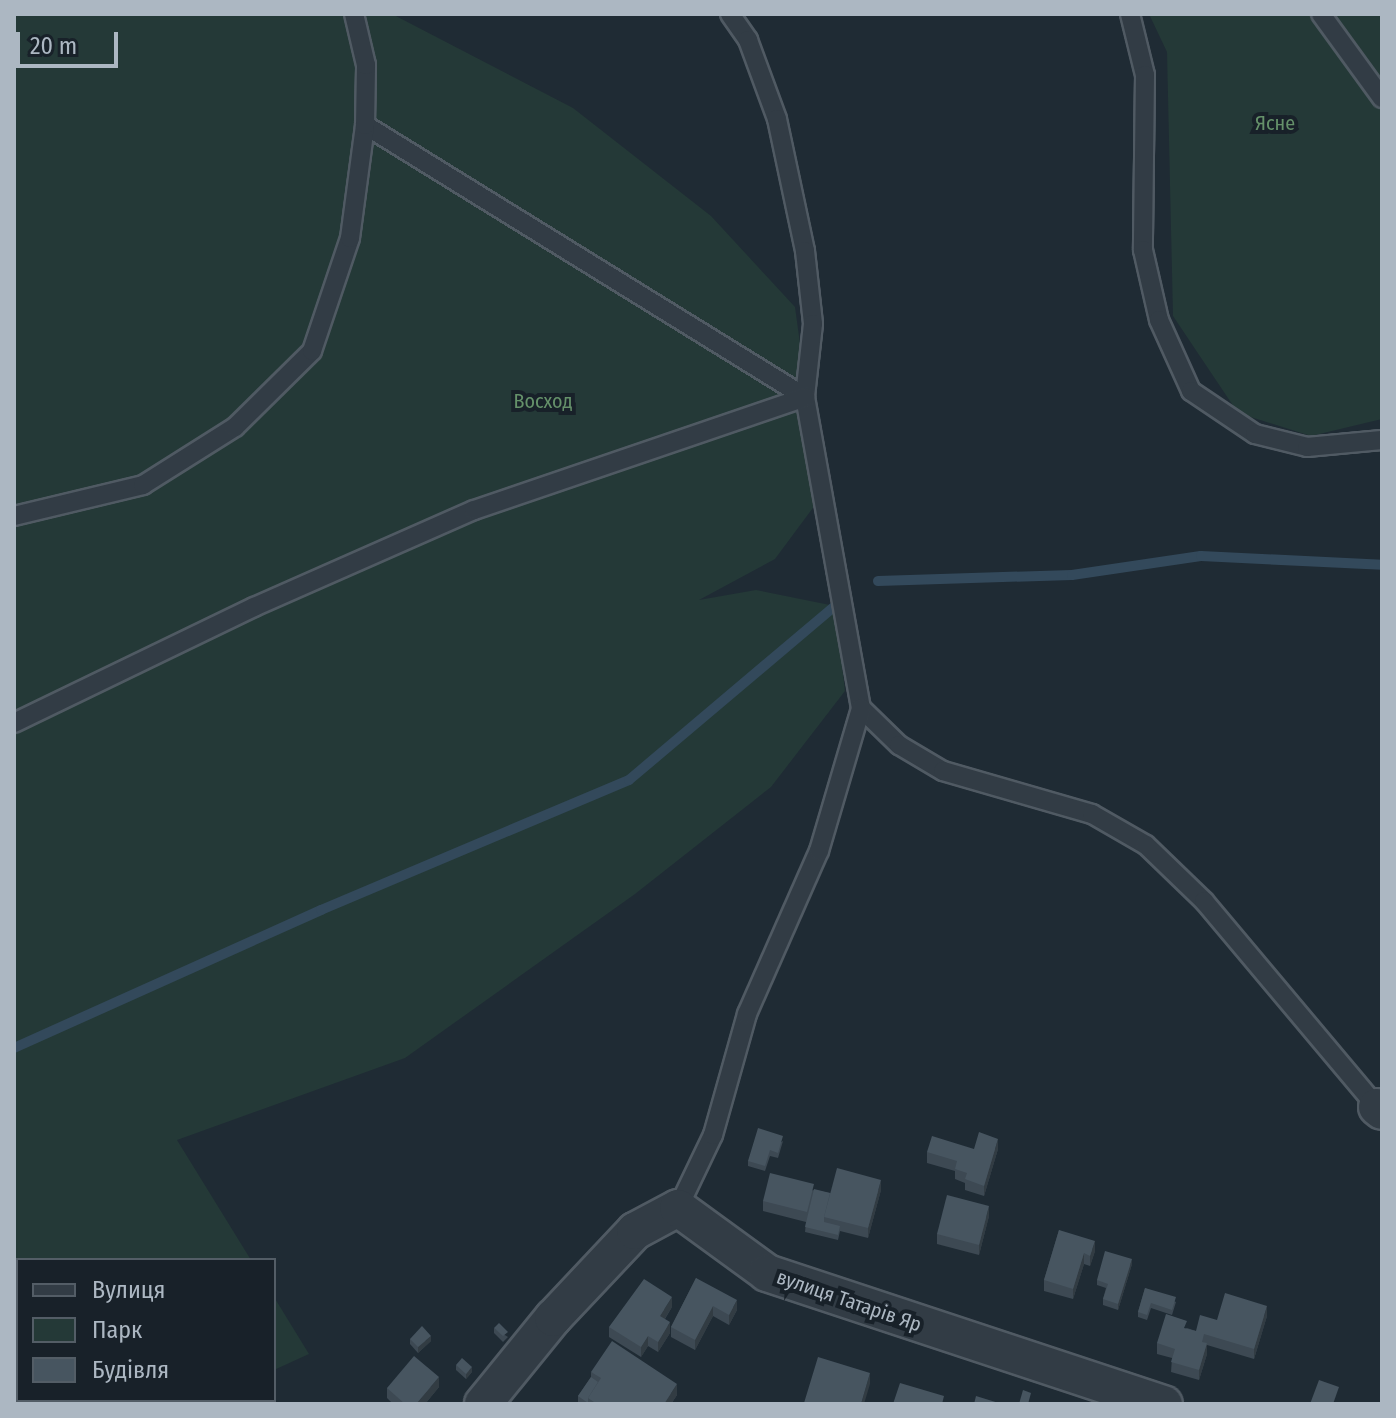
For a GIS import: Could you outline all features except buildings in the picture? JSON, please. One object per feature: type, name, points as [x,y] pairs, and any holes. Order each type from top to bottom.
[{"type":"street","points":[[483,1404],[553,1318],[635,1231],[678,1208]]},
{"type":"street","name":"вулиця Татарів Яр","points":[[678,1208],[767,1273],[1164,1404]]},
{"type":"lane","points":[[14,516],[143,485],[235,427],[312,351],[350,238],[365,125],[366,65],[354,14]]},
{"type":"lane","points":[[678,1208],[713,1135],[747,1014],[819,851],[861,708],[805,397],[813,324],[805,251],[777,119],[748,40],[730,14]]},
{"type":"lane","points":[[1130,14],[1145,75],[1143,250],[1159,320],[1191,391],[1255,434],[1307,447],[1382,440]]},
{"type":"lane","points":[[1321,14],[1382,98]]},
{"type":"lane","points":[[365,125],[805,397]]},
{"type":"lane","points":[[14,723],[254,607],[474,510],[805,397]]},
{"type":"lane","points":[[861,708],[899,745],[943,771],[1092,814],[1146,845],[1204,901],[1379,1109]]},
{"type":"green space","name":"Восход","points":[[14,14],[392,14],[573,108],[711,216],[795,307],[821,497],[775,559],[699,600],[756,590],[835,606],[845,691],[771,787],[635,894],[405,1058],[177,1140],[250,1258],[16,1258],[16,1402],[202,1402],[14,1404]]},
{"type":"green space","name":"Ясне","points":[[1149,14],[1382,14],[1382,419],[1311,436],[1238,413],[1173,316],[1167,52]]},
{"type":"green space","points":[[276,1300],[309,1354],[276,1369]]},
{"type":"waterway","points":[[878,581],[1072,575],[1201,556],[1382,565]]},
{"type":"waterway","points":[[14,1048],[321,910],[629,780],[835,606]]}]
